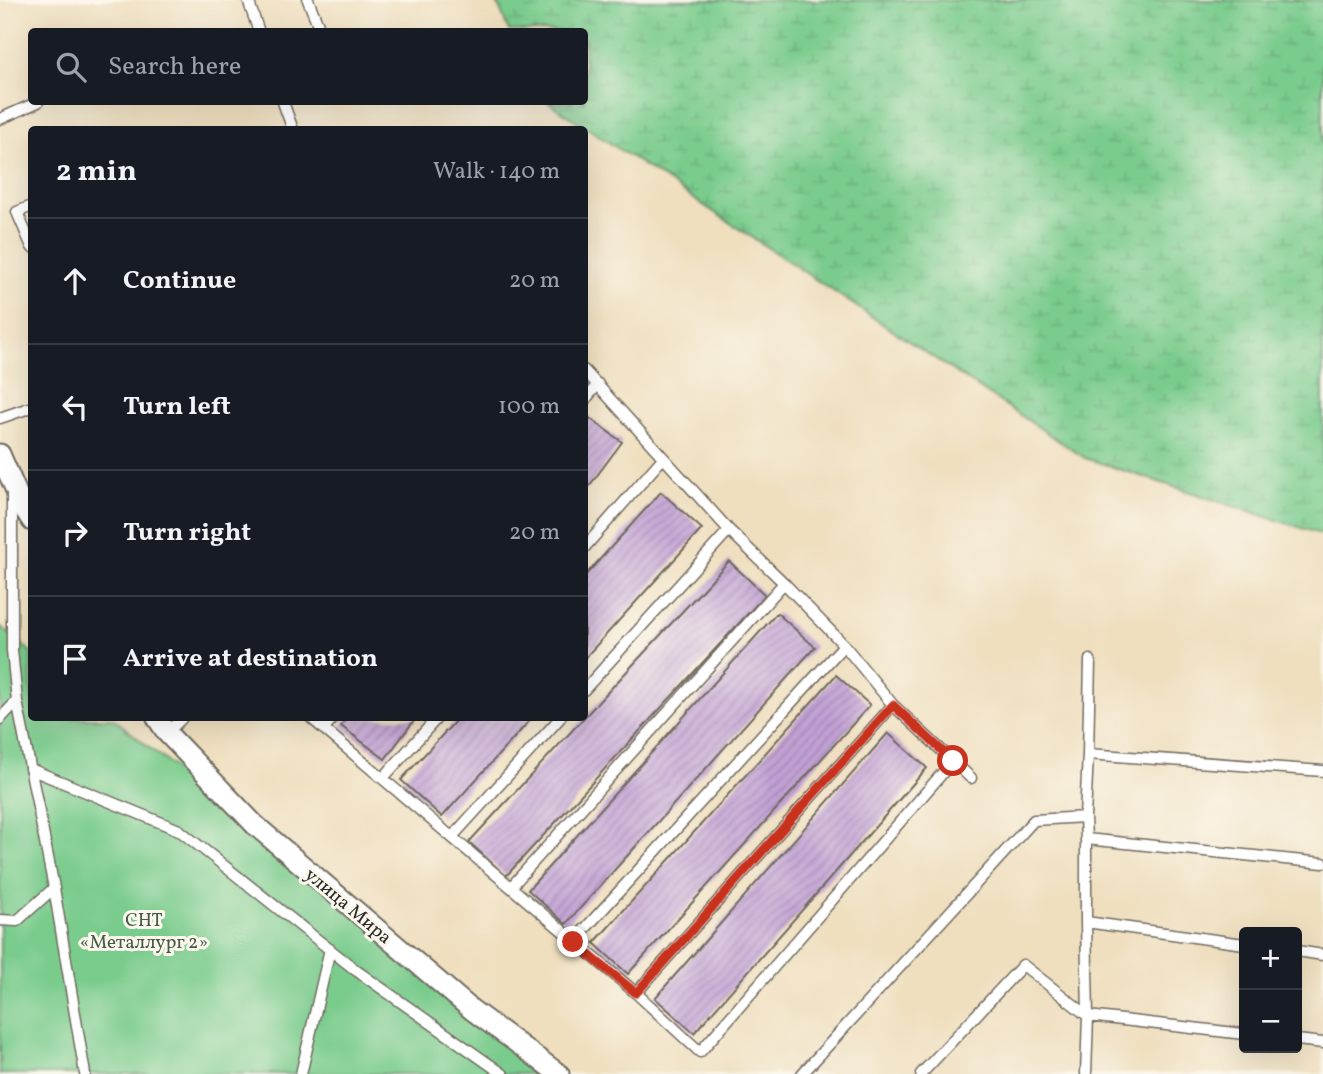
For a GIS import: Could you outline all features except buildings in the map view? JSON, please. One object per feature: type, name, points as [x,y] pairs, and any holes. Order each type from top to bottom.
[{"type":"street","points":[[0,454],[28,513]]},
{"type":"street","name":"улица Мира","points":[[162,725],[255,825],[472,1010],[559,1074]]},
{"type":"lane","points":[[248,0],[258,28]]},
{"type":"lane","points":[[308,0],[319,28]]},
{"type":"lane","points":[[0,119],[31,105]]},
{"type":"lane","points":[[284,105],[292,126]]},
{"type":"lane","points":[[28,207],[17,212],[28,238]]},
{"type":"lane","points":[[588,374],[729,530],[785,583],[844,645],[893,705],[971,778]]},
{"type":"lane","points":[[588,396],[598,384]]},
{"type":"lane","points":[[0,418],[28,408]]},
{"type":"lane","points":[[588,543],[663,458]]},
{"type":"lane","points":[[12,482],[12,650],[17,701],[54,888],[85,1074]]},
{"type":"lane","points":[[588,686],[729,530]]},
{"type":"lane","points":[[510,887],[785,583]]},
{"type":"lane","points":[[573,942],[844,645]]},
{"type":"lane","points":[[1086,1074],[1088,1016],[1084,817],[1090,660]]},
{"type":"lane","points":[[0,719],[17,701]]},
{"type":"lane","points":[[636,993],[893,705]]},
{"type":"lane","points":[[315,721],[636,993],[700,1052],[953,761]]},
{"type":"lane","points":[[324,728],[330,721]]},
{"type":"lane","points":[[383,778],[433,721]]},
{"type":"lane","points":[[452,837],[556,721]]},
{"type":"lane","points":[[1088,754],[1323,771]]},
{"type":"lane","points":[[30,769],[179,830],[357,971],[503,1074]]},
{"type":"lane","points":[[802,1074],[1034,820],[1084,817]]},
{"type":"lane","points":[[1086,839],[1323,863]]},
{"type":"lane","points":[[0,920],[17,921],[54,888]]},
{"type":"lane","points":[[1086,922],[1239,943]]},
{"type":"lane","points":[[301,1074],[330,949]]},
{"type":"lane","points":[[1302,952],[1323,955]]},
{"type":"lane","points":[[921,1074],[1023,965],[1088,1016],[1239,1033]]},
{"type":"lane","points":[[1302,1041],[1323,1043]]},
{"type":"green space","points":[[496,0],[1323,0],[1323,535],[1085,458],[553,105],[588,105],[588,28],[508,28]]},
{"type":"green space","name":"СНТ «Металлург 2»","points":[[0,626],[28,649],[28,721],[117,721],[550,1074],[0,1074]]},
{"type":"route","points":[[573,942],[636,993],[893,705],[953,761]]}]
